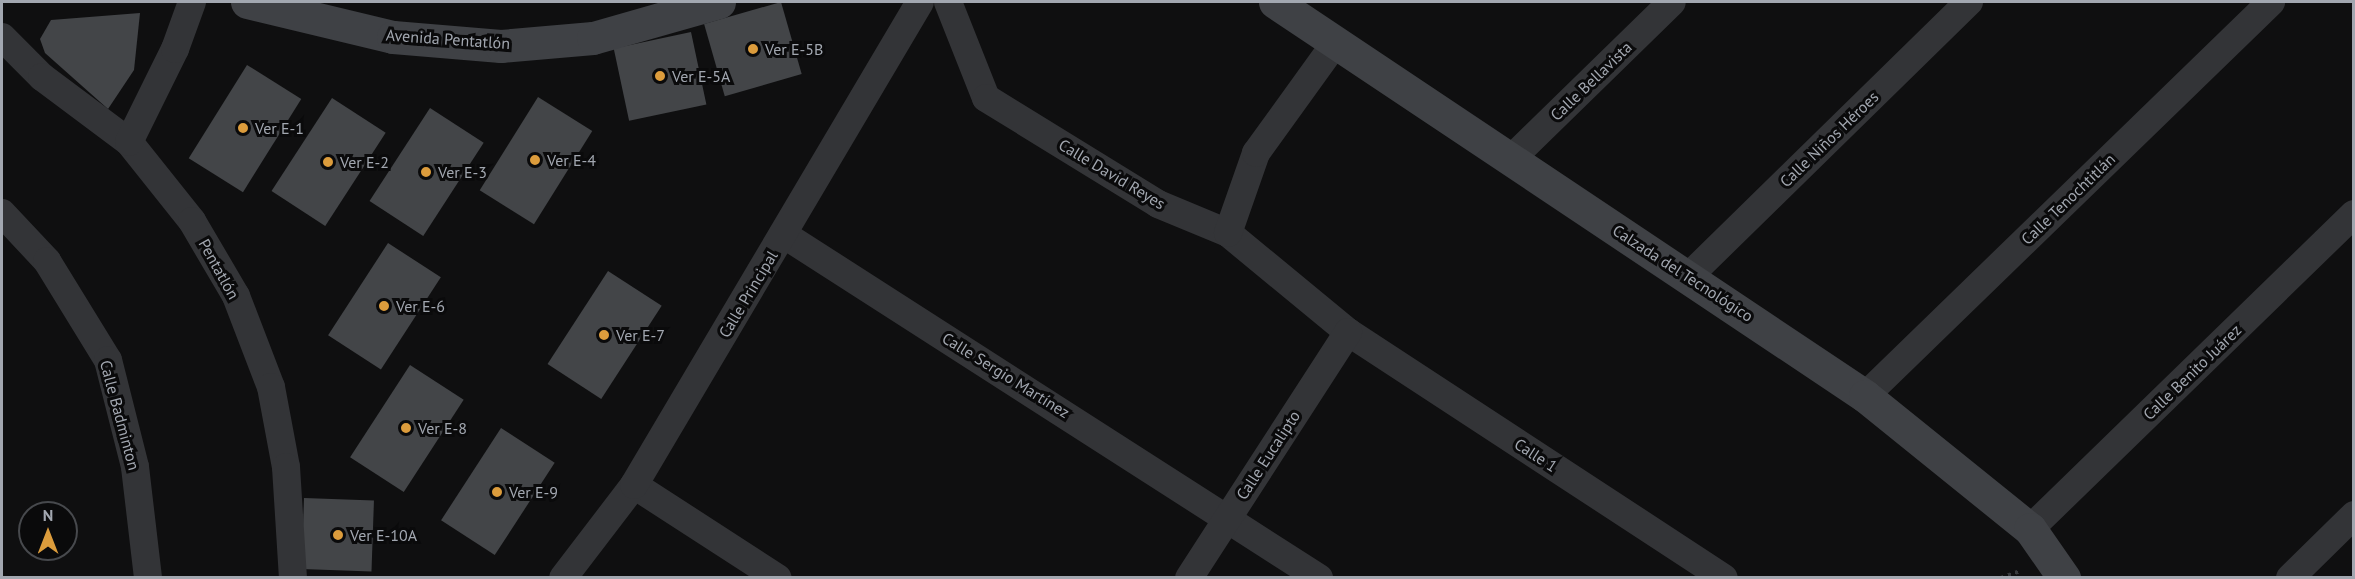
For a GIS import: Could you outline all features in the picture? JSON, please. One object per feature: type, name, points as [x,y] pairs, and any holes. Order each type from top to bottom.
[{"type":"street","points":[[129,142],[175,49],[192,2]]},
{"type":"street","name":"Avenida Pentatlón","points":[[247,2],[393,37],[501,46],[593,38],[719,2]]},
{"type":"street","name":"Calle Principal","points":[[563,578],[634,485],[920,2]]},
{"type":"street","name":"Calle David Reyes","points":[[948,2],[986,98],[1158,204],[1228,233],[1348,332]]},
{"type":"street","name":"Calzada del Tecnológico","points":[[1275,2],[1510,160],[1689,276],[1865,396],[2030,529],[2064,578]]},
{"type":"street","name":"Calle Bellavista","points":[[1510,160],[1672,2]]},
{"type":"street","name":"Calle Niños Héroes","points":[[1689,276],[1969,2]]},
{"type":"street","name":"Calle Tenochtitlán","points":[[1865,396],[2271,2]]},
{"type":"street","name":"Pentatlón","points":[[2,37],[42,77],[129,142],[192,221],[236,296],[271,387],[286,467],[293,578]]},
{"type":"street","points":[[1228,233],[1256,153],[1336,42]]},
{"type":"street","name":"Calle Badminton","points":[[2,213],[47,261],[108,360],[135,467],[148,578]]},
{"type":"street","name":"Calle Benito Juárez","points":[[2030,529],[2354,214]]},
{"type":"street","name":"Calle Sergio Martínez","points":[[783,234],[1228,516],[1319,578]]},
{"type":"street","name":"Calle Eucalipto","points":[[1189,578],[1348,332]]},
{"type":"street","name":"Calle 1","points":[[1348,332],[1724,578]]},
{"type":"street","points":[[634,485],[778,578]]},
{"type":"street","points":[[2290,578],[2354,515]]},
{"type":"building","name":"Ver E-5B","points":[[781,2],[802,74],[725,96],[704,24]]},
{"type":"building","points":[[140,13],[134,70],[108,109],[45,53],[40,39],[51,20]]},
{"type":"building","name":"Ver E-5A","points":[[691,32],[706,104],[629,121],[614,48]]},
{"type":"building","name":"Ver E-1","points":[[247,65],[301,99],[243,192],[189,158]]},
{"type":"building","name":"Ver E-4","points":[[538,97],[592,131],[534,224],[480,190]]},
{"type":"building","name":"Ver E-2","points":[[332,98],[386,133],[325,226],[272,191]]},
{"type":"building","name":"Ver E-3","points":[[430,108],[484,143],[423,236],[370,201]]},
{"type":"building","name":"Ver E-6","points":[[388,243],[441,277],[381,370],[328,335]]},
{"type":"building","name":"Ver E-7","points":[[608,271],[662,306],[601,399],[548,364]]},
{"type":"building","name":"Ver E-8","points":[[410,365],[464,400],[404,492],[350,457]]},
{"type":"building","name":"Ver E-9","points":[[501,428],[555,463],[495,555],[441,520]]},
{"type":"building","name":"Ver E-10A","points":[[304,498],[374,500],[371,571],[302,569]]},
{"type":"place","name":"Ver E-5B","points":[[753,49]]},
{"type":"place","name":"Ver E-5A","points":[[660,76]]},
{"type":"place","name":"Ver E-1","points":[[243,128]]},
{"type":"place","name":"Ver E-4","points":[[535,160]]},
{"type":"place","name":"Ver E-2","points":[[328,162]]},
{"type":"place","name":"Ver E-3","points":[[426,172]]},
{"type":"place","name":"Ver E-6","points":[[384,306]]},
{"type":"place","name":"Ver E-7","points":[[604,335]]},
{"type":"place","name":"Ver E-8","points":[[406,428]]},
{"type":"place","name":"Ver E-9","points":[[497,492]]},
{"type":"place","name":"Ver E-10A","points":[[338,535]]}]
